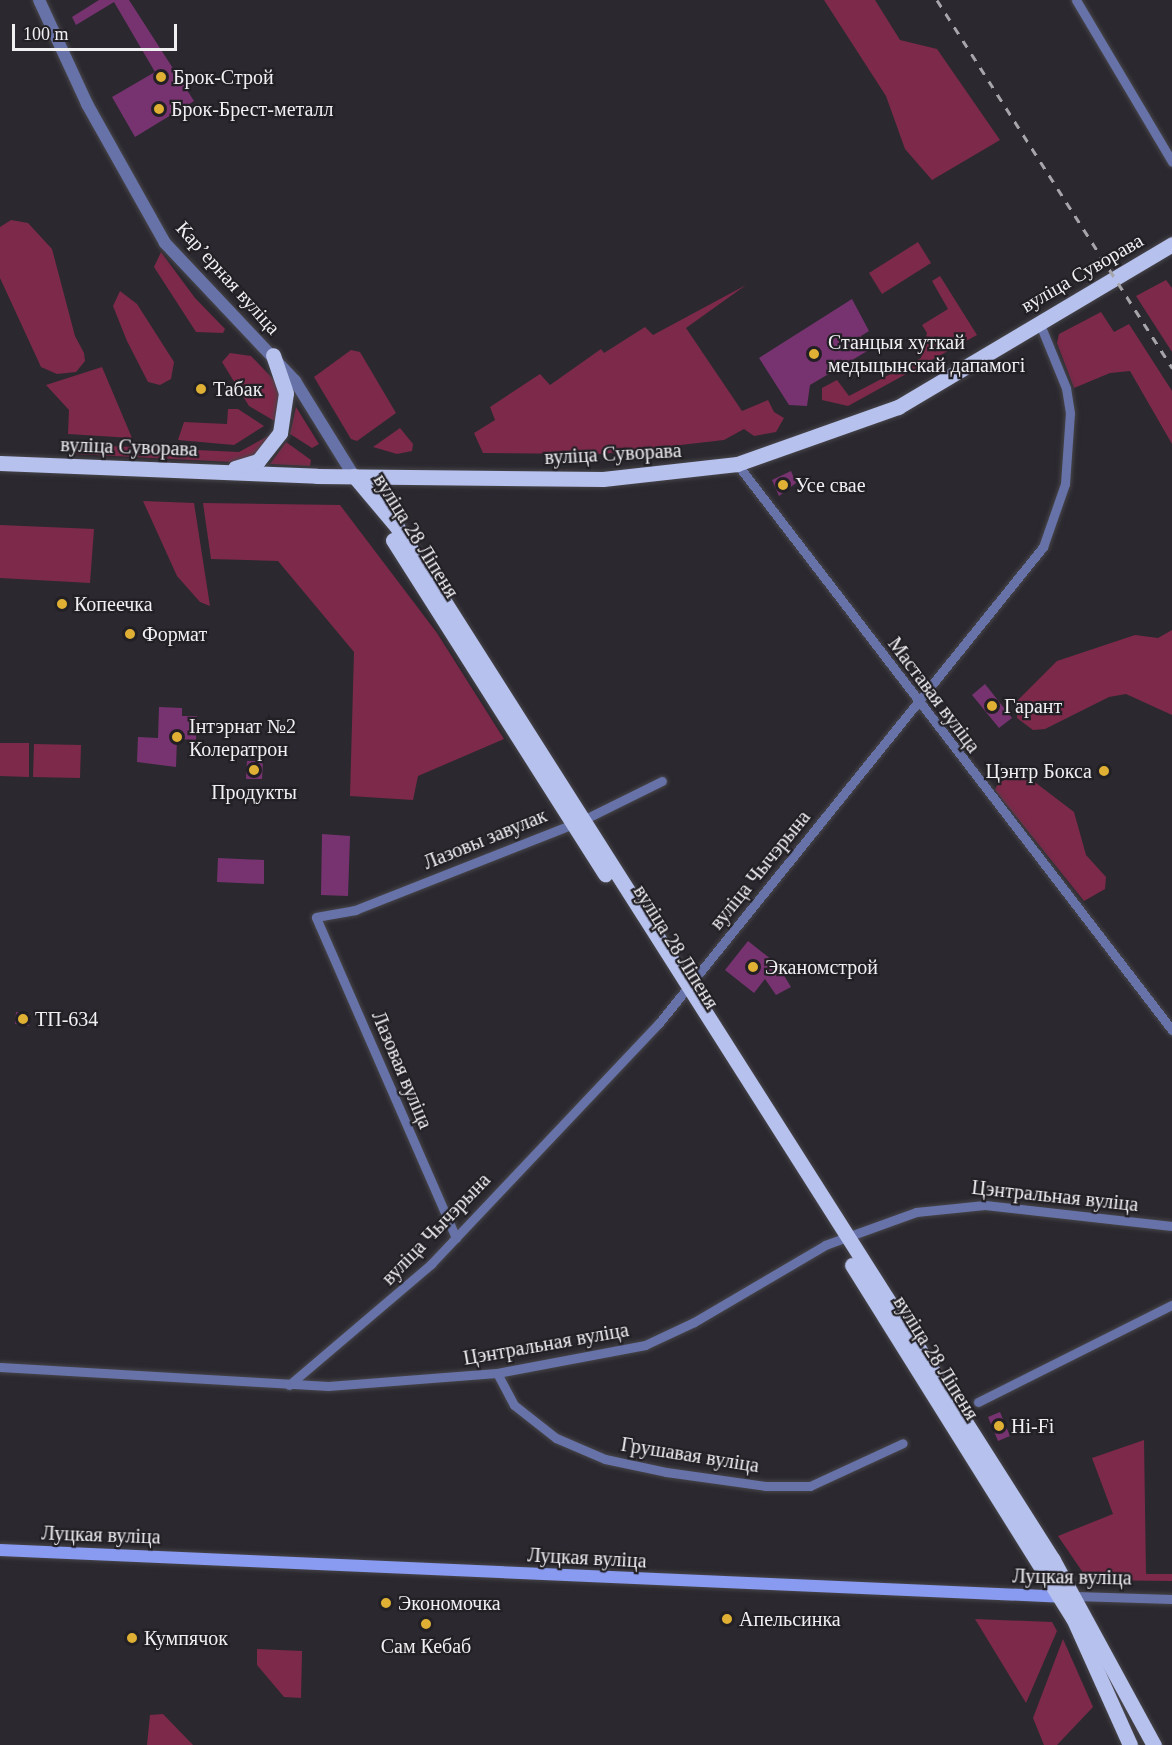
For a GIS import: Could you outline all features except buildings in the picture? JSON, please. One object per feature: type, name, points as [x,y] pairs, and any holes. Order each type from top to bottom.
[{"type":"main road","name":"вуліца Суворава","points":[[0,463],[354,476],[603,479],[737,464],[898,407],[1172,244]]},
{"type":"main road","points":[[211,471],[258,461],[280,434],[286,393],[273,356]]},
{"type":"main road","name":"вуліца 28 Ліпеня","points":[[354,476],[397,528],[578,822],[1067,1596],[1154,1745]]},
{"type":"main road","name":"Луцкая вуліца","points":[[0,1550],[1067,1596]]},
{"type":"main road","name":"вуліца 28 Ліпеня","points":[[1067,1596],[1130,1745]]},
{"type":"street","name":"Карʼерная вуліца","points":[[39,0],[87,104],[165,243],[295,381],[354,476]]},
{"type":"street","points":[[1076,0],[1172,162]]},
{"type":"street","name":"вуліца Чычэрына","points":[[289,1385],[389,1303],[456,1238],[686,990],[1037,556],[1053,528],[1065,484],[1070,413],[1066,388],[1039,322]]},
{"type":"street","name":"Маставая вуліца","points":[[737,464],[919,704],[1172,1030]]},
{"type":"street","name":"Лазовы завулак","points":[[316,916],[355,910],[578,822],[662,781]]},
{"type":"street","name":"Лазовая вуліца","points":[[316,916],[456,1238]]},
{"type":"street","name":"Цэнтральная вуліца","points":[[0,1367],[289,1385],[390,1384],[497,1373],[645,1345],[841,1238],[916,1212],[967,1204],[1172,1226]]},
{"type":"street","points":[[978,1402],[1172,1305]]},
{"type":"street","name":"Грушавая вуліца","points":[[497,1373],[514,1405],[556,1438],[604,1459],[666,1472],[765,1486],[810,1486],[903,1443]]},
{"type":"street","name":"Луцкая вуліца","points":[[1067,1596],[1172,1599]]},
{"type":"shaded area","points":[[824,0],[875,0],[900,40],[937,49],[1000,140],[932,180],[905,149],[886,96]]},
{"type":"shaded area","points":[[11,220],[28,223],[52,249],[75,336],[84,353],[85,361],[76,372],[57,374],[41,367],[0,278],[0,227]]},
{"type":"shaded area","points":[[918,242],[931,263],[882,294],[869,273]]},
{"type":"shaded area","points":[[161,252],[195,298],[225,329],[223,333],[196,332],[154,267]]},
{"type":"shaded area","points":[[940,276],[977,335],[848,406],[822,400],[822,388],[837,380],[849,396],[921,358],[927,333],[922,325],[948,309],[932,281]]},
{"type":"shaded area","points":[[1166,280],[1172,288],[1172,352],[1136,296]]},
{"type":"shaded area","points":[[746,285],[686,328],[742,411],[768,400],[774,412],[784,418],[776,432],[754,436],[744,429],[724,440],[602,454],[483,453],[474,433],[495,420],[490,407],[540,374],[550,385],[601,349],[604,353],[645,327],[653,335]]},
{"type":"shaded area","points":[[120,291],[137,304],[174,362],[171,379],[160,385],[148,382],[127,341],[113,306]]},
{"type":"shaded area","points":[[1101,312],[1114,332],[1129,324],[1172,391],[1172,444],[1130,371],[1110,373],[1074,388],[1057,343],[1059,334]]},
{"type":"shaded area","points":[[351,350],[360,352],[396,413],[357,441],[351,439],[314,377]]},
{"type":"shaded area","points":[[230,353],[251,356],[276,382],[281,392],[278,423],[249,406],[222,362]]},
{"type":"shaded area","points":[[102,367],[132,438],[68,434],[69,410],[46,385]]},
{"type":"shaded area","points":[[296,407],[319,444],[312,448],[290,434]]},
{"type":"shaded area","points":[[228,409],[238,409],[264,426],[234,445],[178,440],[184,422],[227,424]]},
{"type":"shaded area","points":[[400,428],[413,444],[412,451],[397,454],[373,447]]},
{"type":"shaded area","points":[[272,434],[263,452],[232,462],[74,454],[67,444],[239,452]]},
{"type":"shaded area","points":[[286,442],[311,460],[310,466],[270,464]]},
{"type":"shaded area","points":[[143,501],[194,503],[210,606],[200,602],[177,576]]},
{"type":"shaded area","points":[[203,503],[340,505],[437,633],[504,739],[418,776],[413,800],[350,796],[354,652],[278,561],[211,559]]},
{"type":"shaded area","points":[[0,525],[94,529],[90,583],[0,578]]},
{"type":"shaded area","points":[[1172,630],[1172,715],[1126,694],[1109,697],[1045,729],[1033,730],[1017,718],[1018,700],[1057,661],[1135,635],[1158,638]]},
{"type":"shaded area","points":[[0,743],[29,743],[29,777],[0,776]]},
{"type":"shaded area","points":[[34,744],[81,745],[80,778],[33,777]]},
{"type":"shaded area","points":[[1014,776],[1032,780],[1074,812],[1086,855],[1106,877],[1105,889],[1084,901],[995,790],[998,783]]},
{"type":"shaded area","points":[[1144,1440],[1146,1574],[1172,1574],[1172,1581],[1088,1580],[1058,1536],[1113,1514],[1092,1458]]},
{"type":"shaded area","points":[[975,1619],[1052,1622],[1057,1631],[1026,1703]]},
{"type":"shaded area","points":[[1063,1639],[1093,1707],[1057,1745],[1044,1745],[1033,1718]]},
{"type":"shaded area","points":[[257,1649],[302,1651],[301,1698],[284,1697],[257,1665]]},
{"type":"shaded area","points":[[163,1714],[193,1745],[147,1745],[150,1715]]},
{"type":"railway","points":[[937,0],[1172,368]]},
{"type":"place","name":"Брок-Строй","points":[[161,77]]},
{"type":"place","name":"Брок-Брест-металл","points":[[159,109]]},
{"type":"place","name":"Станцыя хуткай медыцынскай дапамогі","points":[[814,354]]},
{"type":"place","name":"Табак","points":[[201,389]]},
{"type":"place","name":"Усе свае","points":[[783,485]]},
{"type":"place","name":"Копеечка","points":[[62,604]]},
{"type":"place","name":"Формат","points":[[130,634]]},
{"type":"place","name":"Гарант","points":[[992,706]]},
{"type":"place","name":"Інтэрнат №2 Колератрон","points":[[177,737]]},
{"type":"place","name":"Продукты","points":[[254,770]]},
{"type":"place","name":"Цэнтр Бокса","points":[[1104,771]]},
{"type":"place","name":"Эканомстрой","points":[[753,967]]},
{"type":"place","name":"ТП-634","points":[[23,1019]]},
{"type":"place","name":"Hi-Fi","points":[[999,1426]]},
{"type":"place","name":"Экономочка","points":[[386,1603]]},
{"type":"place","name":"Апельсинка","points":[[727,1619]]},
{"type":"place","name":"Сам Кебаб","points":[[426,1624]]},
{"type":"place","name":"Кумпячок","points":[[132,1638]]}]
